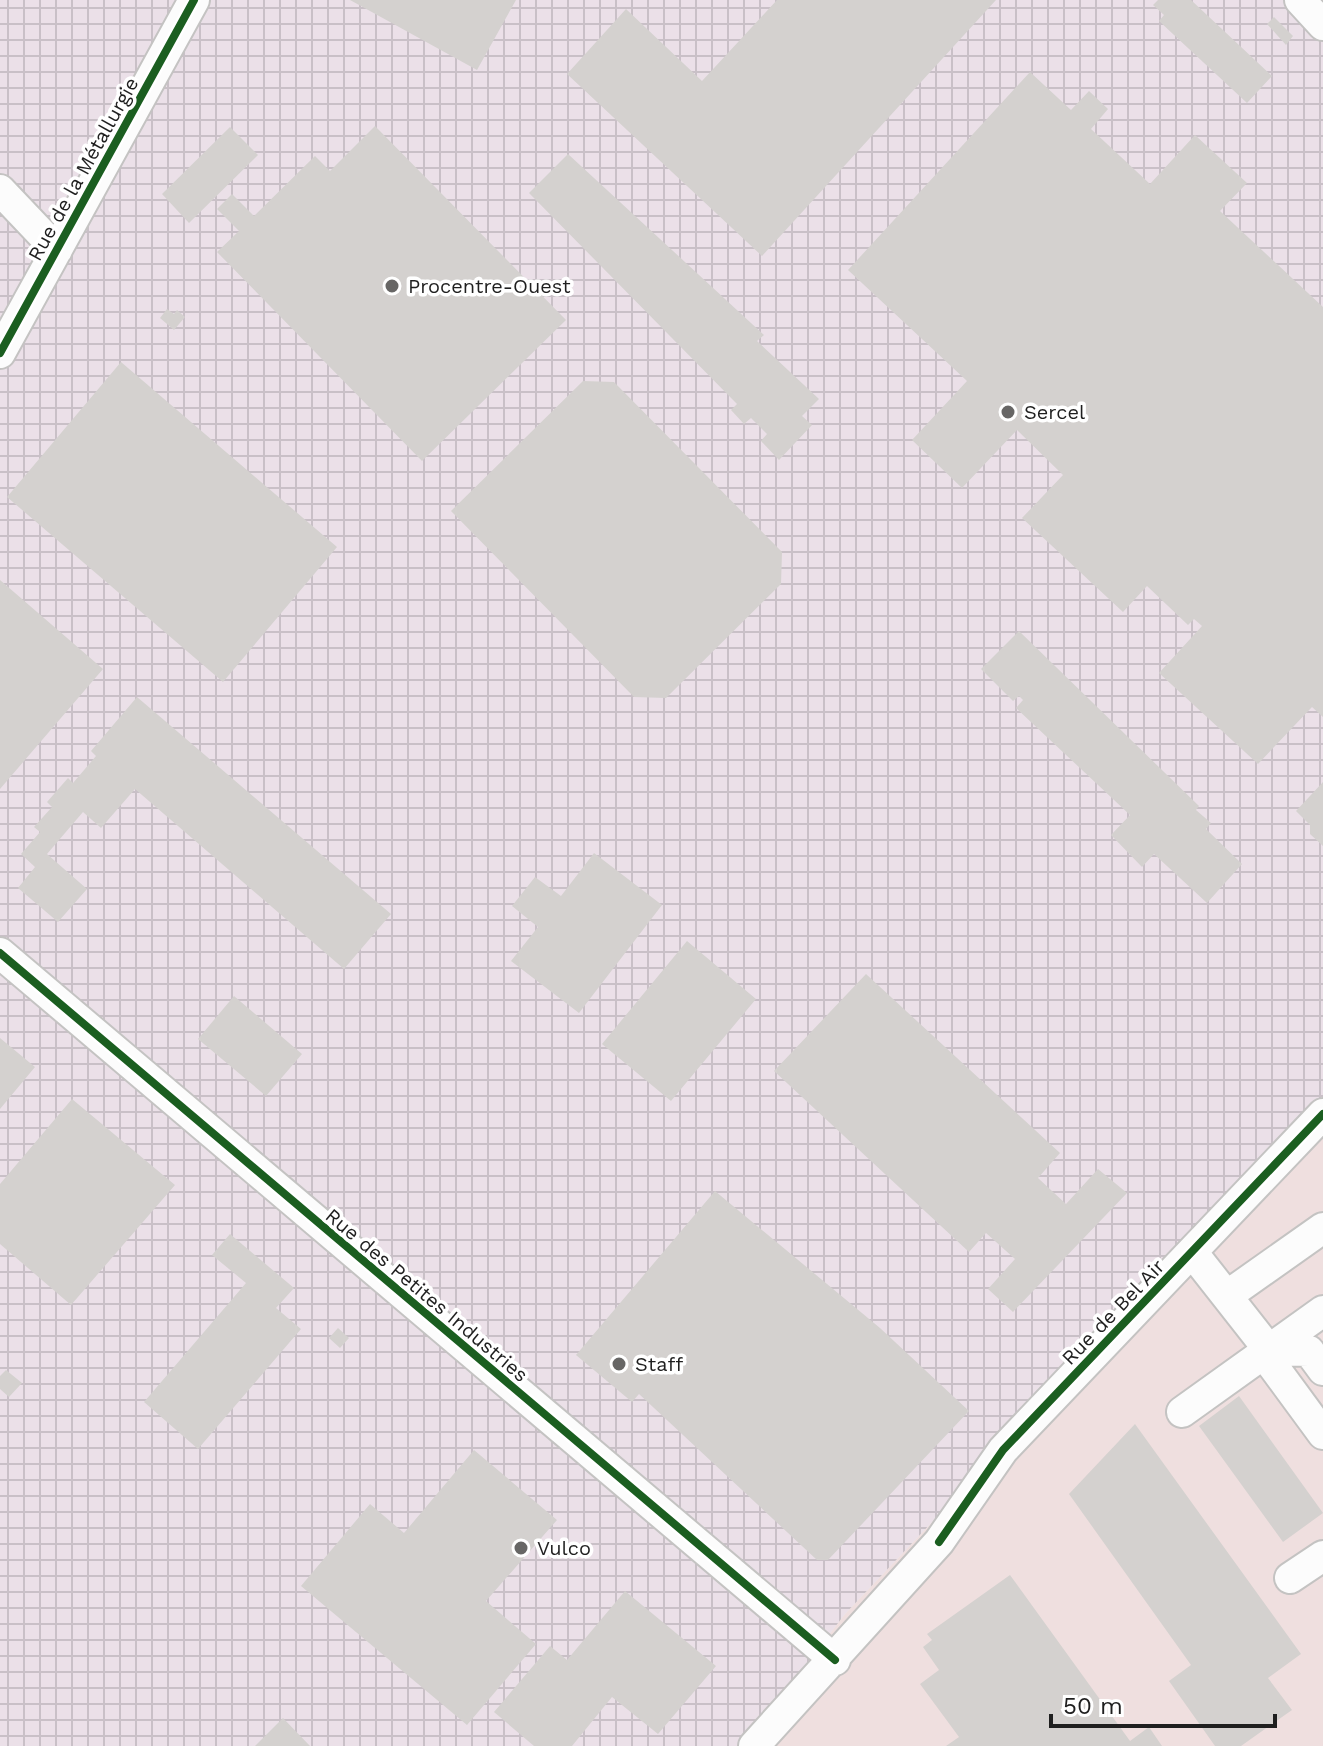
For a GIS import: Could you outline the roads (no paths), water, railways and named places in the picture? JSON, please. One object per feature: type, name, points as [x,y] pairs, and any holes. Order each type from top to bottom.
[{"type":"street","name":"Rue de la Métallurgie","points":[[3,341],[57,250],[194,0]]},
{"type":"street","points":[[1300,0],[1323,25]]},
{"type":"street","points":[[0,190],[57,250]]},
{"type":"street","name":"Rue des Petites Industries","points":[[0,953],[835,1660]]},
{"type":"street","name":"Rue de Bel Air","points":[[772,1739],[835,1660],[939,1542],[1003,1450],[1323,1114]]},
{"type":"street","points":[[1228,1295],[1323,1228]]},
{"type":"street","points":[[1192,1252],[1269,1350],[1273,1366],[1323,1434]]},
{"type":"street","points":[[1182,1412],[1323,1311]]},
{"type":"street","points":[[1269,1350],[1309,1351],[1323,1370]]},
{"type":"street","points":[[1290,1578],[1323,1556]]},
{"type":"place","name":"Procentre-Ouest","points":[[392,286]]},
{"type":"place","name":"Sercel","points":[[1008,412]]},
{"type":"place","name":"Staff","points":[[619,1364]]},
{"type":"place","name":"Vulco","points":[[521,1548]]}]
